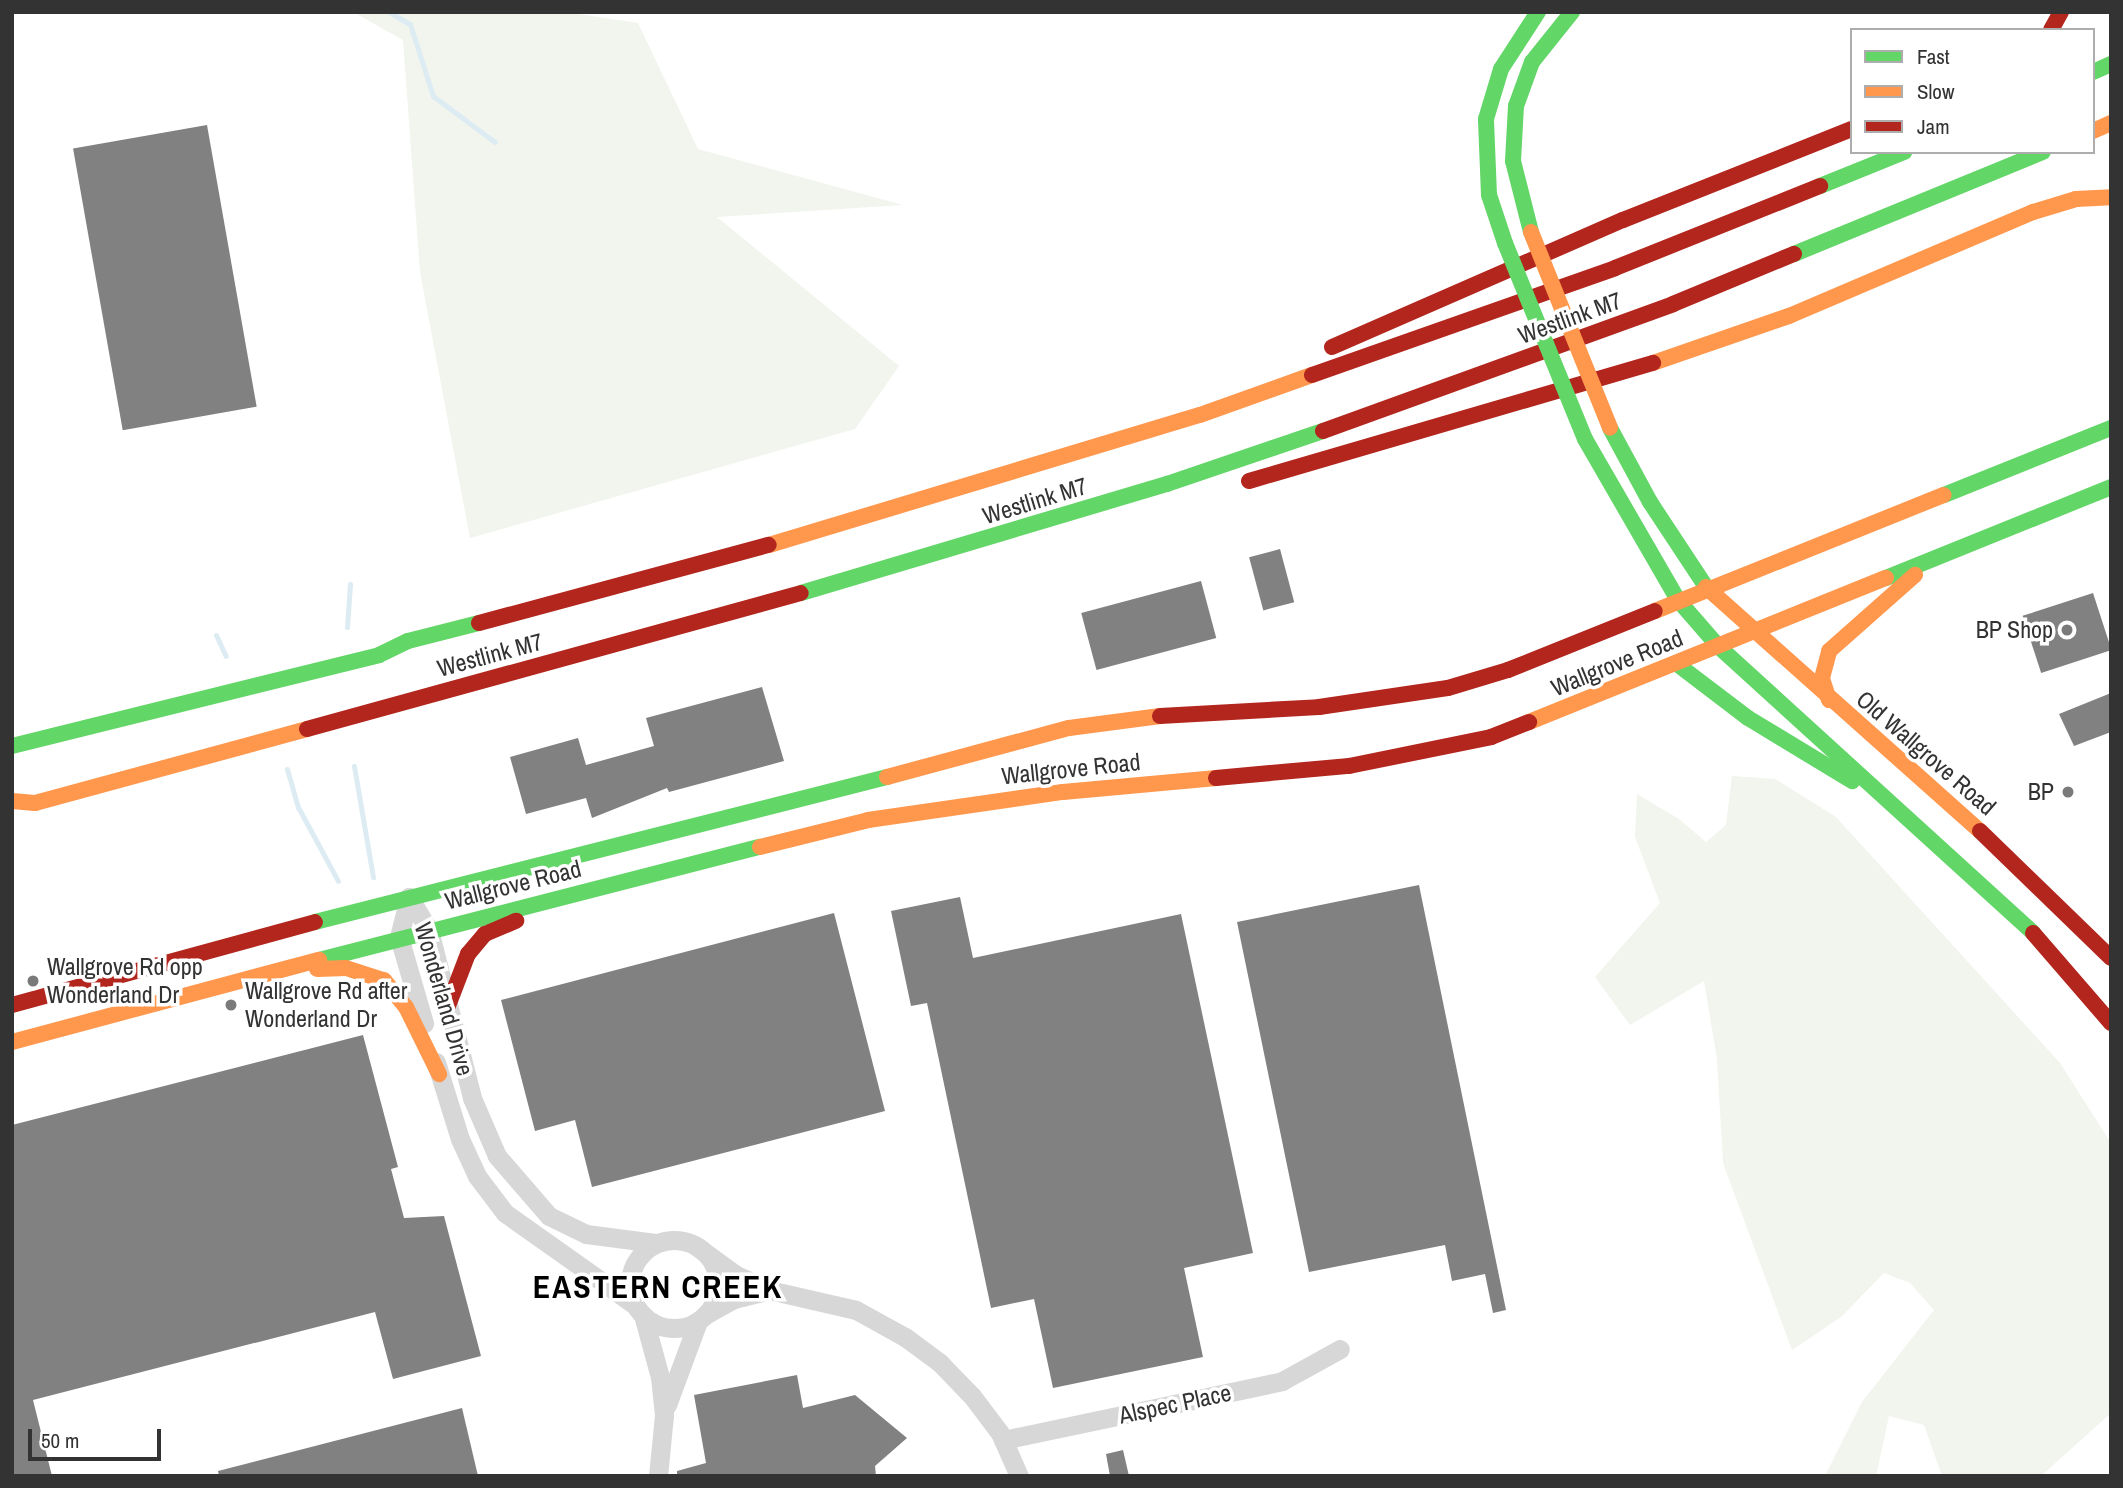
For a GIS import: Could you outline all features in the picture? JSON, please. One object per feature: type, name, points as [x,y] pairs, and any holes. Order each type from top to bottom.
[{"type":"main road","points":[[1538,12],[1501,69],[1486,119],[1485,168],[1505,243],[1585,439],[1633,529],[1678,600],[1718,646],[1917,820],[2020,919],[2111,1023]]},
{"type":"main road","name":"Old Wallgrove Road","points":[[1572,12],[1537,55],[1516,106],[1513,161],[1531,232],[1610,428],[1650,502],[1706,587],[1752,632],[2004,852],[2111,958]]},
{"type":"main road","points":[[2053,28],[2060,12]]},
{"type":"main road","points":[[2095,71],[2111,64]]},
{"type":"main road","points":[[2095,130],[2111,123]]},
{"type":"main road","points":[[1311,355],[1623,220],[1850,130]]},
{"type":"main road","name":"Westlink M7","points":[[12,746],[379,655],[408,641],[655,579],[1200,415],[1340,368],[1615,268],[1899,154]]},
{"type":"main road","name":"Westlink M7","points":[[12,801],[35,803],[687,627],[1167,484],[1355,420],[1673,304],[2038,154]]},
{"type":"main road","points":[[1237,485],[1676,356],[1789,316],[2033,212],[2076,199],[2111,197]]},
{"type":"main road","points":[[1200,415],[1219,389]]},
{"type":"main road","name":"Wallgrove Road","points":[[12,1005],[409,897],[746,814],[1069,728],[1124,718],[1392,699],[1508,670],[1636,619],[1706,587],[2111,428]]},
{"type":"main road","points":[[1167,484],[1188,492]]},
{"type":"main road","name":"Wallgrove Road","points":[[12,1042],[399,937],[868,820],[955,805],[1349,766],[1446,749],[1531,723],[2111,487]]},
{"type":"main road","points":[[1829,700],[1822,678],[1829,651],[1848,630],[1940,556]]},
{"type":"main road","points":[[213,678],[374,639],[408,641]]},
{"type":"main road","points":[[1671,666],[1748,718],[1917,820]]},
{"type":"main road","points":[[12,821],[35,803]]},
{"type":"main road","points":[[448,1006],[458,970],[485,934],[648,875]]},
{"type":"main road","points":[[276,970],[346,968],[384,980],[407,1007],[439,1074]]},
{"type":"street","name":"Wonderland Drive","points":[[409,897],[429,930],[483,1127],[497,1156],[521,1187],[550,1216],[586,1234],[654,1244]]},
{"type":"street","name":"Wonderland Drive","points":[[409,897],[399,937],[439,1074],[477,1176],[505,1213],[639,1310]]},
{"type":"street","points":[[658,1476],[664,1415],[660,1377],[639,1310],[630,1292],[634,1264],[654,1244],[683,1240],[696,1246],[736,1275],[769,1290],[856,1310],[905,1337],[964,1388],[1003,1440],[1019,1476]]},
{"type":"street","points":[[664,1415],[702,1318],[717,1292],[718,1279],[707,1254],[696,1246]]},
{"type":"street","points":[[639,1310],[670,1328],[702,1318],[734,1299],[769,1290]]},
{"type":"street","name":"Alspec Place","points":[[1003,1440],[1282,1381],[1340,1349]]},
{"type":"shaded area","points":[[353,12],[565,12],[638,23],[698,149],[903,205],[717,217],[899,366],[855,429],[470,538],[420,272],[403,40]]},
{"type":"shaded area","points":[[1732,776],[1775,779],[1836,817],[2060,1063],[2111,1143],[2111,1413],[2041,1476],[1942,1476],[1924,1425],[1889,1416],[1876,1476],[1825,1476],[1862,1402],[1934,1310],[1910,1283],[1884,1273],[1841,1317],[1792,1350],[1723,1163],[1717,1059],[1704,981],[1630,1025],[1595,977],[1660,903],[1635,837],[1637,794],[1679,819],[1706,842],[1726,825]]},
{"type":"building","points":[[207,125],[257,407],[123,430],[73,149]]},
{"type":"building","points":[[1280,549],[1294,602],[1263,610],[1249,557]]},
{"type":"building","points":[[1201,581],[1216,638],[1096,670],[1081,613]]},
{"type":"building","name":"BP Shop","points":[[2093,593],[2111,650],[2041,673],[2023,616]]},
{"type":"building","points":[[762,687],[784,761],[669,792],[667,788],[592,818],[586,798],[526,814],[510,757],[578,738],[586,765],[654,746],[646,718]]},
{"type":"building","points":[[2111,693],[2111,732],[2074,746],[2059,714]]},
{"type":"building","points":[[1419,885],[1506,1310],[1493,1313],[1485,1274],[1452,1281],[1445,1245],[1309,1272],[1237,922]]},
{"type":"building","points":[[960,897],[973,958],[1181,914],[1253,1253],[1184,1268],[1203,1357],[1053,1388],[1034,1299],[991,1308],[927,1003],[911,1006],[891,911]]},
{"type":"building","points":[[834,913],[885,1111],[592,1187],[575,1120],[535,1131],[501,1000]]},
{"type":"building","points":[[363,1035],[398,1167],[391,1169],[404,1218],[444,1216],[481,1356],[393,1379],[375,1312],[33,1400],[52,1476],[12,1476],[12,1125]]},
{"type":"building","points":[[797,1375],[803,1408],[855,1395],[907,1438],[875,1466],[876,1476],[677,1476],[677,1471],[706,1463],[694,1395]]},
{"type":"building","points":[[462,1408],[478,1476],[219,1476],[218,1471]]},
{"type":"building","points":[[1123,1450],[1129,1476],[1110,1476],[1106,1454]]},
{"type":"waterway","points":[[389,12],[410,24],[433,96],[495,142]]},
{"type":"waterway","points":[[347,627],[350,584]]},
{"type":"waterway","points":[[216,635],[226,656]]},
{"type":"waterway","points":[[354,766],[373,877]]},
{"type":"waterway","points":[[287,769],[298,807],[338,881]]},
{"type":"traffic: fast","points":[[1505,243],[1489,195],[1486,119],[1501,69],[1538,12]]},
{"type":"traffic: fast","points":[[1531,232],[1513,161],[1516,106],[1532,62],[1572,12]]},
{"type":"traffic: fast","points":[[2095,71],[2111,64]]},
{"type":"traffic: fast","points":[[1820,186],[1899,154]]},
{"type":"traffic: fast","points":[[1794,254],[2038,154]]},
{"type":"traffic: fast","points":[[1505,243],[1585,439]]},
{"type":"traffic: fast","points":[[1610,428],[1650,502],[1706,587]]},
{"type":"traffic: fast","points":[[1944,495],[2111,428]]},
{"type":"traffic: fast","points":[[801,593],[1167,484],[1323,431]]},
{"type":"traffic: fast","points":[[1585,439],[1678,600]]},
{"type":"traffic: fast","points":[[1886,578],[2111,487]]},
{"type":"traffic: fast","points":[[1678,600],[1718,646],[2033,933]]},
{"type":"traffic: fast","points":[[12,746],[379,655],[408,641],[479,623]]},
{"type":"traffic: fast","points":[[1677,664],[1748,718],[1852,781]]},
{"type":"traffic: fast","points":[[315,922],[887,777]]},
{"type":"traffic: fast","points":[[319,960],[760,847]]},
{"type":"traffic: slow","points":[[2095,130],[2111,123]]},
{"type":"traffic: slow","points":[[1653,363],[1789,316],[2033,212],[2076,199],[2111,197]]},
{"type":"traffic: slow","points":[[1531,232],[1610,428]]},
{"type":"traffic: slow","points":[[769,545],[1200,415],[1312,375]]},
{"type":"traffic: slow","points":[[1655,611],[1944,495]]},
{"type":"traffic: slow","points":[[1829,700],[1822,678],[1829,651],[1915,575]]},
{"type":"traffic: slow","points":[[1529,722],[1886,578]]},
{"type":"traffic: slow","points":[[1706,587],[1980,831]]},
{"type":"traffic: slow","points":[[887,777],[1069,728],[1160,716]]},
{"type":"traffic: slow","points":[[12,801],[35,803],[307,729]]},
{"type":"traffic: slow","points":[[760,847],[868,820],[1063,792],[1216,778]]},
{"type":"traffic: slow","points":[[12,1042],[319,960]]},
{"type":"traffic: slow","points":[[317,969],[346,968],[384,980],[406,1007],[439,1074]]},
{"type":"traffic: jam","points":[[2052,28],[2061,12]]},
{"type":"traffic: jam","points":[[1332,347],[1623,220],[1850,130]]},
{"type":"traffic: jam","points":[[1312,375],[1615,268],[1820,186]]},
{"type":"traffic: jam","points":[[1323,431],[1673,304],[1794,254]]},
{"type":"traffic: jam","points":[[1249,481],[1653,363]]},
{"type":"traffic: jam","points":[[479,623],[769,545]]},
{"type":"traffic: jam","points":[[307,729],[801,593]]},
{"type":"traffic: jam","points":[[1160,716],[1319,707],[1448,688],[1508,670],[1655,611]]},
{"type":"traffic: jam","points":[[1216,778],[1349,766],[1491,737],[1529,722]]},
{"type":"traffic: jam","points":[[1980,831],[2111,958]]},
{"type":"traffic: jam","points":[[448,1006],[468,954],[485,934],[516,921]]},
{"type":"traffic: jam","points":[[12,1005],[315,922]]},
{"type":"traffic: jam","points":[[2033,933],[2111,1023]]},
{"type":"place","name":"BP Shop","points":[[2067,630]]},
{"type":"place","name":"BP","points":[[2068,792]]},
{"type":"place","name":"Wallgrove Rd opp Wonderland Dr","points":[[33,981]]},
{"type":"place","name":"Wallgrove Rd after Wonderland Dr","points":[[231,1005]]},
{"type":"district","name":"EASTERN CREEK","points":[[658,1287]]}]
